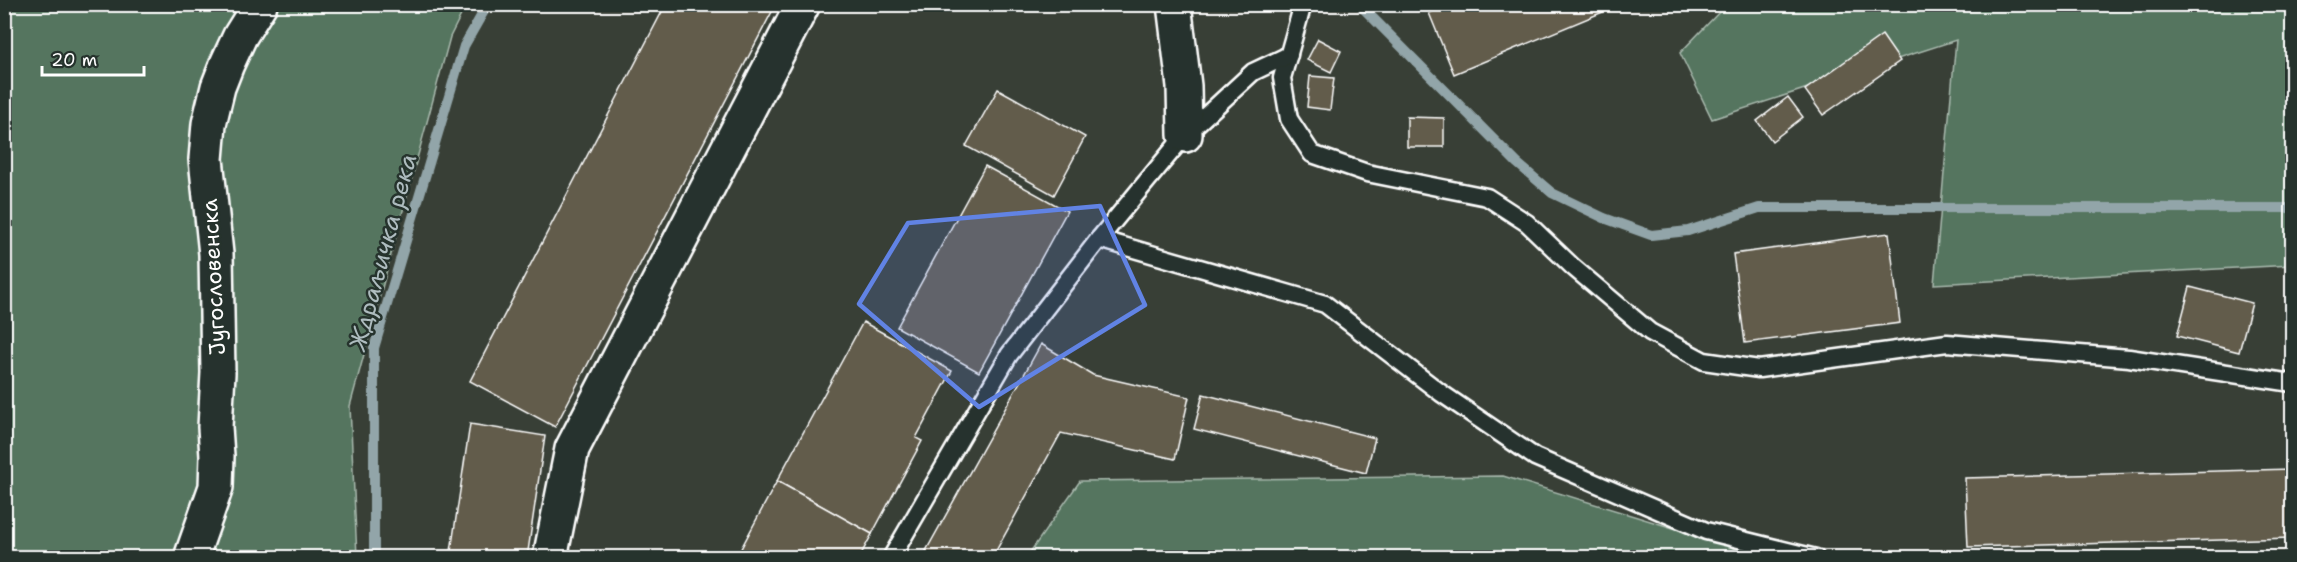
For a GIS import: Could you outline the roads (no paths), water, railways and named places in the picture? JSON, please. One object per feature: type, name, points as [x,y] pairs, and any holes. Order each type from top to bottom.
[{"type":"street","name":"Југословенска","points":[[191,558],[216,487],[215,427],[218,373],[216,254],[206,159],[209,124],[218,87],[227,64],[240,36],[260,4]]},
{"type":"street","points":[[550,558],[572,449],[803,4]]},
{"type":"street","points":[[1174,4],[1184,86],[1185,135]]},
{"type":"lane","points":[[1303,4],[1282,78],[1289,118],[1312,154],[1367,173],[1486,197],[1527,223],[1573,267],[1650,332],[1704,362],[1759,369],[1947,343],[2129,358],[2292,383]]},
{"type":"lane","points":[[891,558],[1009,355],[1099,239],[1185,135],[1253,72],[1288,55]]},
{"type":"lane","points":[[1099,239],[1325,304],[1440,393],[1535,457],[1706,531],[1816,558]]},
{"type":"waterway","name":"Ждраљичка река","points":[[374,558],[374,348],[464,46],[488,4]]},
{"type":"waterway","points":[[1359,4],[1517,163],[1552,193],[1604,218],[1651,235],[1688,231],[1759,208],[2292,208]]}]
